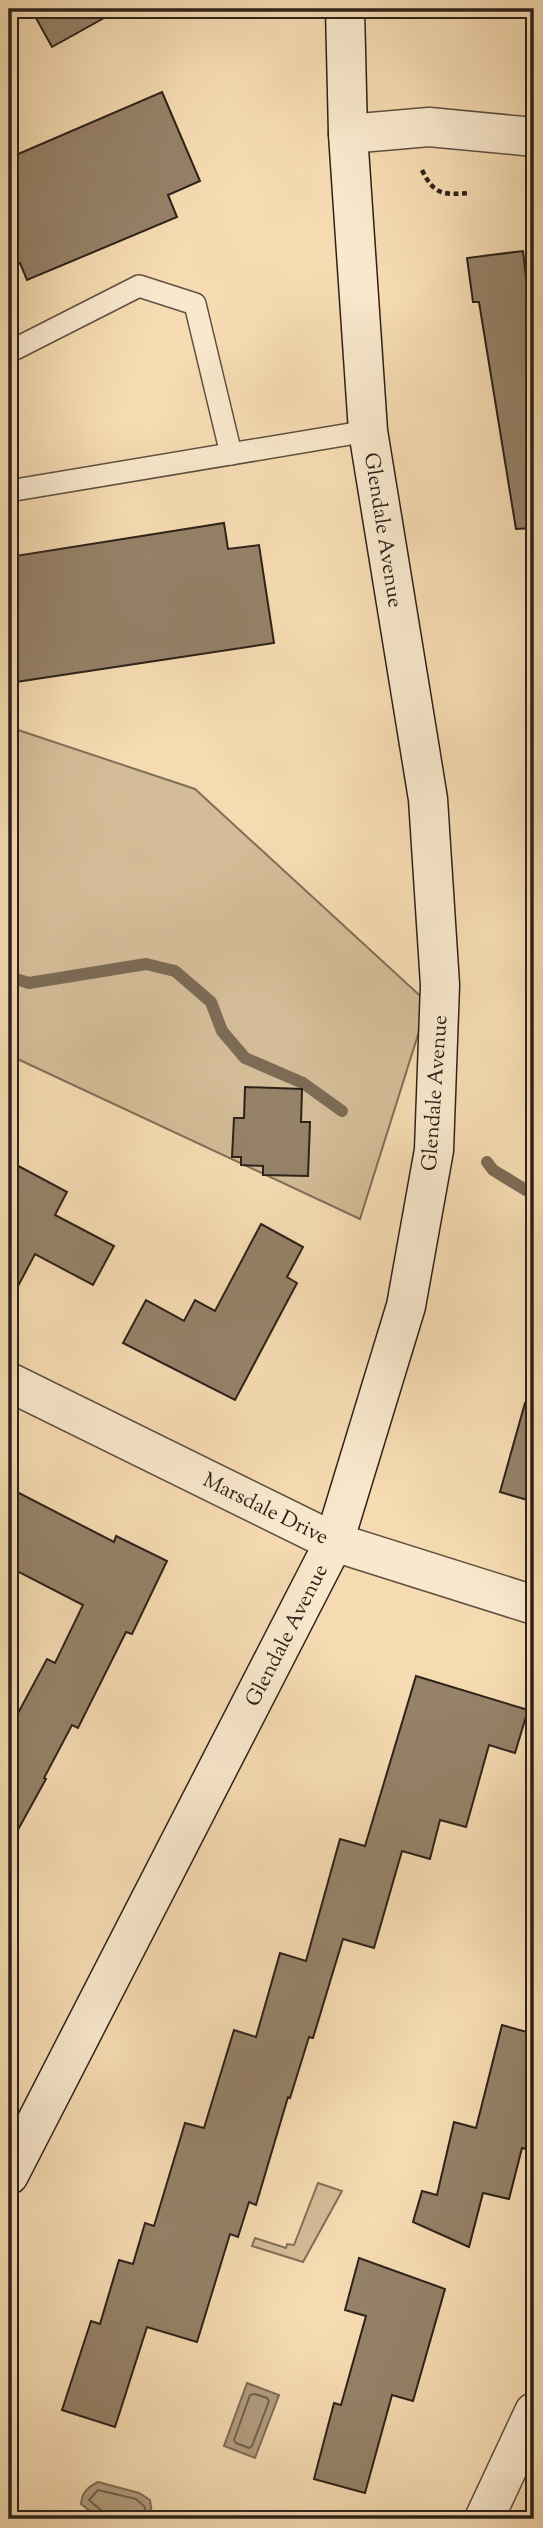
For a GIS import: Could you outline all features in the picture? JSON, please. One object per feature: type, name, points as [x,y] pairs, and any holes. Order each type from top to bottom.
[{"type":"main road","name":"Glendale Avenue","points":[[9,2175],[334,1542],[406,1306],[434,1150],[440,985],[428,800],[368,431],[348,134],[345,9]]},
{"type":"main road","points":[[348,134],[429,127],[534,137]]},
{"type":"main road","name":"Marsdale Drive","points":[[9,1382],[334,1542],[534,1605]]},
{"type":"main road","points":[[484,2519],[534,2412]]},
{"type":"lane","points":[[9,352],[139,286],[195,304],[231,454]]},
{"type":"lane","points":[[9,491],[368,431]]},
{"type":"path","points":[[422,170],[437,191],[451,194],[470,193]]},
{"type":"shaded area","points":[[9,727],[195,789],[428,1003],[360,1219],[9,1055]]},
{"type":"shaded area","points":[[318,2183],[342,2191],[303,2262],[252,2246],[255,2238],[286,2248],[287,2244],[294,2245]]},
{"type":"water","points":[[247,2383],[279,2395],[255,2458],[224,2446]]},
{"type":"water","points":[[98,2482],[139,2493],[150,2500],[152,2514],[148,2519],[120,2520],[105,2518],[90,2511],[81,2504],[83,2496],[86,2490]]},
{"type":"building","points":[[31,9],[120,9],[52,47]]},
{"type":"building","points":[[162,92],[200,181],[168,195],[177,217],[27,280],[20,263],[9,268],[9,158]]},
{"type":"building","points":[[523,251],[534,347],[534,528],[516,529],[479,302],[473,302],[467,258]]},
{"type":"building","points":[[224,523],[228,549],[259,545],[274,643],[9,683],[9,557]]},
{"type":"building","points":[[245,1087],[302,1089],[301,1122],[310,1122],[308,1176],[263,1175],[263,1166],[241,1165],[241,1157],[232,1157],[234,1118],[244,1118]]},
{"type":"building","points":[[9,1161],[67,1192],[55,1215],[114,1246],[93,1285],[35,1254],[9,1303]]},
{"type":"building","points":[[261,1224],[303,1247],[287,1277],[297,1283],[235,1400],[123,1343],[146,1300],[184,1321],[195,1300],[215,1311]]},
{"type":"building","points":[[525,1403],[534,1405],[534,1502],[500,1492]]},
{"type":"building","points":[[17,1492],[114,1542],[116,1536],[167,1561],[132,1634],[126,1632],[78,1728],[72,1725],[9,1846],[9,1730],[47,1659],[55,1663],[83,1605],[9,1567],[9,1509]]},
{"type":"building","points":[[416,1676],[528,1710],[515,1753],[489,1745],[466,1827],[440,1820],[430,1859],[402,1851],[374,1948],[343,1939],[313,2038],[309,2037],[290,2098],[288,2097],[256,2205],[249,2202],[238,2237],[230,2234],[197,2342],[147,2327],[115,2427],[62,2410],[91,2321],[100,2324],[119,2260],[133,2264],[145,2223],[154,2226],[185,2123],[204,2128],[234,2030],[256,2037],[280,1953],[306,1961],[340,1839],[365,1846]]},
{"type":"building","points":[[502,2025],[534,2034],[534,2151],[522,2148],[509,2199],[483,2193],[469,2247],[413,2222],[422,2191],[437,2195],[454,2122],[476,2128]]},
{"type":"building","points":[[359,2258],[445,2289],[413,2401],[392,2395],[365,2493],[314,2479],[334,2403],[341,2405],[366,2316],[345,2310]]},
{"type":"waterway","points":[[9,977],[29,983],[146,964],[175,971],[211,1002],[222,1031],[245,1058],[303,1083],[342,1111]]},
{"type":"waterway","points":[[487,1162],[493,1170],[534,1195]]}]
